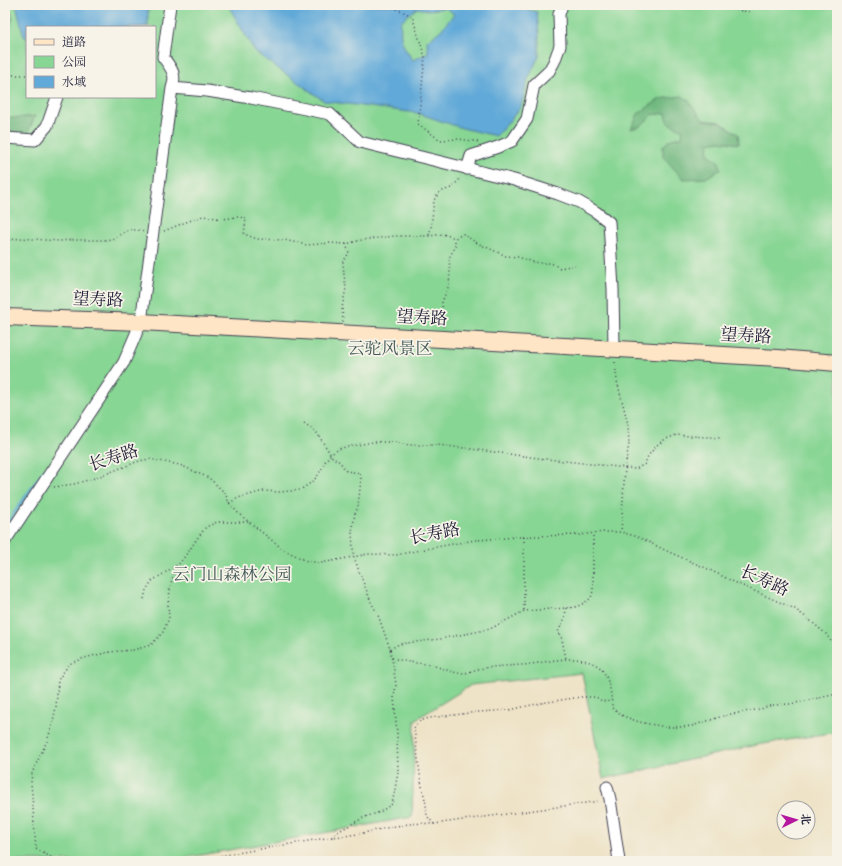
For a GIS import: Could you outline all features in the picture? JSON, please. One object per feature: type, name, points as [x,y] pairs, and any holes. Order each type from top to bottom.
[{"type":"street","points":[[5,541],[124,362],[141,322],[174,82],[173,71],[159,59],[170,5]]},
{"type":"street","points":[[467,169],[471,156],[498,148],[512,141],[527,119],[534,85],[548,71],[554,62],[560,46],[559,14],[562,5]]},
{"type":"street","points":[[172,88],[251,98],[330,114],[360,142],[514,180],[579,202],[609,222],[613,290],[614,348]]},
{"type":"street","points":[[5,138],[36,140],[47,126],[56,98]]},
{"type":"street","name":"望寿路","points":[[5,317],[141,322],[837,362]]},
{"type":"street","points":[[607,787],[619,861]]},
{"type":"path","points":[[389,5],[412,16],[425,57],[418,124],[440,140],[459,139],[487,144],[498,148]]},
{"type":"path","points":[[717,5],[734,10],[752,12]]},
{"type":"path","points":[[5,75],[26,75]]},
{"type":"path","points":[[428,236],[431,228],[434,200],[440,192],[451,188],[467,169]]},
{"type":"path","points":[[5,241],[20,238],[59,241],[104,240],[112,239],[129,230],[138,230],[152,235],[203,216],[223,219],[237,217],[246,218],[244,234],[257,239],[284,240],[307,244],[346,244],[362,240],[395,236],[428,236],[443,234],[455,238],[463,234],[477,243],[506,256],[518,257],[540,264],[550,262],[560,268],[575,265]]},
{"type":"path","points":[[442,339],[442,302],[449,285],[449,258],[455,247],[455,238]]},
{"type":"path","points":[[340,333],[343,322],[342,308],[346,288],[343,262],[349,253],[346,244]]},
{"type":"path","points":[[614,348],[617,381],[628,424],[629,444],[625,467],[622,532]]},
{"type":"path","points":[[304,423],[317,433],[333,458],[340,462],[346,471],[360,473],[361,479],[358,507],[355,513],[352,533],[354,557],[371,602],[378,615],[390,649],[396,685],[394,697],[398,772],[392,804],[380,812],[365,817],[339,831],[332,837]]},
{"type":"path","points":[[229,503],[238,498],[264,491],[279,492],[300,490],[317,477],[331,454],[341,448],[373,442],[383,441],[409,445],[437,445],[636,469],[645,464],[648,456],[657,445],[676,435],[721,438]]},
{"type":"path","name":"长寿路","points":[[42,485],[50,488],[74,484],[139,461],[149,460],[180,464],[209,478],[225,493],[229,503],[240,514],[284,550],[306,561],[321,564],[368,554],[396,555],[475,540],[622,532],[638,537],[795,609],[826,634],[835,647],[837,654]]},
{"type":"path","points":[[58,861],[36,850],[31,782],[32,773],[47,741],[52,726],[56,707],[58,680],[69,664],[84,658],[109,652],[133,650],[151,645],[163,632],[169,618],[168,605],[171,582],[175,569],[190,551],[206,527],[217,522],[249,522]]},
{"type":"path","points":[[390,649],[399,644],[422,642],[490,629],[524,611],[576,607],[584,603],[591,598],[593,591],[593,533]]},
{"type":"path","points":[[524,537],[524,611]]},
{"type":"path","points":[[144,599],[146,590],[152,581],[179,564]]},
{"type":"path","points":[[566,608],[565,618],[558,632],[562,639],[566,659]]},
{"type":"path","points":[[392,658],[429,664],[456,673],[566,659],[578,659],[590,662],[599,666],[605,675],[612,698],[612,708],[623,716],[639,722],[666,727],[692,726],[726,715],[762,709],[772,705],[791,704],[837,694]]},
{"type":"path","points":[[434,824],[427,816],[421,782],[414,728],[420,721],[429,718],[458,714],[493,710],[509,710],[541,703],[581,697],[596,698],[602,702],[607,702],[612,698]]},
{"type":"path","points":[[189,861],[405,824],[422,822],[434,824],[610,800]]},
{"type":"green space","name":"云驼风景区","points":[[5,5],[837,5],[837,732],[757,745],[603,779],[582,673],[471,685],[415,720],[412,817],[168,861],[5,861]]},
{"type":"green space","points":[[5,5],[8,5],[13,17],[5,44]]},
{"type":"green space","points":[[682,96],[688,100],[703,120],[720,122],[738,134],[739,144],[720,141],[709,143],[708,154],[719,162],[721,169],[706,178],[683,179],[663,156],[663,146],[671,139],[682,137],[683,130],[668,123],[666,113],[652,115],[641,126],[631,129],[638,114],[660,99]]},
{"type":"green space","points":[[35,116],[27,135],[5,130],[5,117],[17,118]]},
{"type":"water","points":[[16,5],[148,5],[148,26],[26,26],[26,38],[24,37]]},
{"type":"water","points":[[228,5],[512,5],[537,12],[539,56],[528,79],[521,106],[496,136],[462,128],[417,113],[324,101],[255,52]],"holes":[[[417,8],[428,10],[446,8],[454,14],[441,30],[427,41],[428,53],[413,60],[402,42],[401,21]]]},
{"type":"waterway","points":[[5,526],[44,471]]},
{"type":"park label","name":"云门山森林公园","points":[[232,576]]}]
